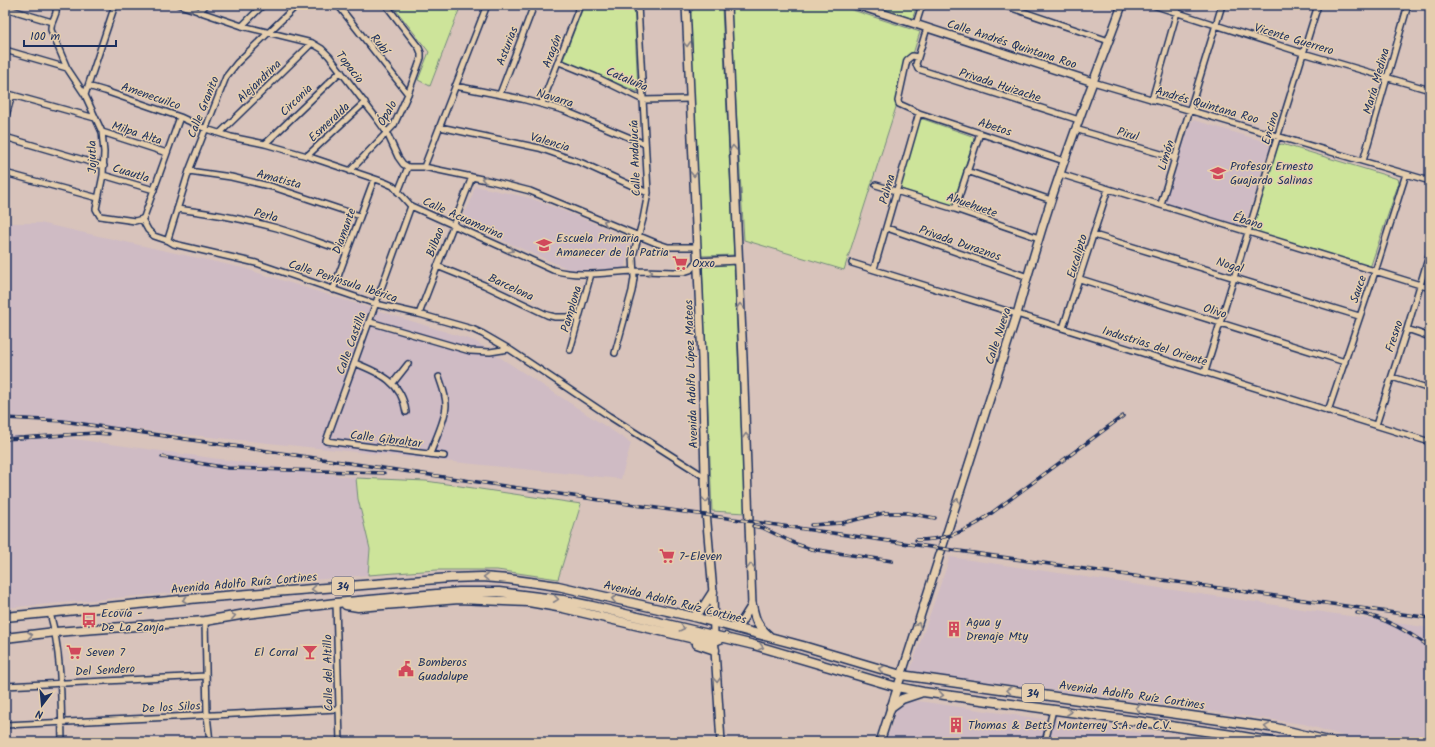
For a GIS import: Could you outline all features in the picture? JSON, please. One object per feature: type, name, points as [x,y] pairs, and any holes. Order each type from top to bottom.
[{"type":"main road","points":[[727,5],[752,605],[754,618],[757,624],[771,638]]},
{"type":"main road","name":"Calle Andrés Quintana Roo","points":[[857,5],[879,8],[927,28],[1093,82]]},
{"type":"main road","name":"Calle Nueva","points":[[880,742],[1017,314],[1051,200],[1075,129],[1122,5]]},
{"type":"main road","name":"Avenida Adolfo López Mateos","points":[[687,6],[706,512],[713,592],[713,622],[721,742]]},
{"type":"main road","points":[[697,262],[738,260]]},
{"type":"main road","name":"Avenida Adolfo Ruíz Cortines","points":[[5,617],[450,578],[508,578],[558,586],[694,617],[901,675],[1276,728],[1332,742]]},
{"type":"main road","name":"Avenida Adolfo Ruíz Cortines","points":[[5,638],[55,632],[205,621],[246,614],[338,603],[459,592],[499,592],[563,600],[715,642]]},
{"type":"main road","points":[[694,617],[704,606],[713,592]]},
{"type":"main road","name":"Avenida Adolfo Ruíz Cortines","points":[[338,603],[358,607],[459,599],[529,602],[563,608],[703,641],[715,642],[723,638],[804,658],[897,687],[923,692],[1274,742]]},
{"type":"main road","points":[[723,638],[737,629],[752,605]]},
{"type":"main road","points":[[891,707],[908,696],[923,692]]},
{"type":"street","points":[[5,8],[52,22],[57,15],[58,10],[56,5]]},
{"type":"street","points":[[85,95],[115,5]]},
{"type":"street","name":"Topacio","points":[[180,5],[242,26],[312,43],[322,49],[365,102],[387,133],[398,157],[403,164],[408,167]]},
{"type":"street","points":[[199,12],[206,5]]},
{"type":"street","points":[[242,26],[263,5]]},
{"type":"street","name":"Calle Granito","points":[[169,241],[168,238],[189,171],[222,86],[230,70],[297,5]]},
{"type":"street","name":"Rubí","points":[[338,5],[408,94]]},
{"type":"street","name":"Ópalo","points":[[350,171],[387,133],[398,117],[421,58],[421,53],[386,5]]},
{"type":"street","points":[[424,167],[487,5]]},
{"type":"street","name":"Asturias","points":[[500,94],[534,5]]},
{"type":"street","name":"Aragón","points":[[542,103],[580,5]]},
{"type":"street","name":"Calle Andalucía","points":[[615,353],[632,291],[634,271],[632,256],[639,236],[648,193],[638,5]]},
{"type":"street","points":[[916,24],[922,5]]},
{"type":"street","points":[[1003,5],[1109,41]]},
{"type":"street","name":"Vicente Guerrero","points":[[1153,5],[1303,53],[1430,90]]},
{"type":"street","name":"Limón","points":[[1161,204],[1222,5]]},
{"type":"street","name":"Encino","points":[[1205,372],[1318,5]]},
{"type":"street","name":"María Medina","points":[[1363,161],[1408,5]]},
{"type":"street","points":[[1152,100],[1177,12]]},
{"type":"street","name":"Jojutla","points":[[52,22],[51,30],[67,68],[85,95],[102,132],[104,166],[98,198]]},
{"type":"street","points":[[918,57],[927,28]]},
{"type":"street","name":"Alejandrina","points":[[220,133],[312,43]]},
{"type":"street","points":[[5,50],[67,68]]},
{"type":"street","name":"Abetos","points":[[918,57],[912,56],[907,60],[898,101],[899,104],[919,113],[1064,161]]},
{"type":"street","name":"Privada Huizache","points":[[918,57],[916,67],[925,71],[1079,120]]},
{"type":"street","name":"Cataluña","points":[[558,62],[596,77],[642,100],[690,99]]},
{"type":"street","name":"Circonia","points":[[265,144],[341,71]]},
{"type":"street","name":"Andrés Quintana Roo","points":[[1093,82],[1430,181]]},
{"type":"street","name":"Amenecuilco","points":[[88,86],[180,116],[206,129]]},
{"type":"street","name":"Navarra","points":[[455,86],[542,103],[581,117],[645,144]]},
{"type":"street","points":[[5,93],[95,118]]},
{"type":"street","points":[[5,119],[12,95]]},
{"type":"street","name":"Esmeralda","points":[[307,156],[365,102]]},
{"type":"street","name":"Palma","points":[[874,270],[919,113]]},
{"type":"street","points":[[5,173],[98,198],[96,209],[100,216],[135,222],[143,218],[180,116]]},
{"type":"street","name":"Valencia","points":[[440,127],[539,148],[582,163],[648,193]]},
{"type":"street","name":"Calle Acuamarina","points":[[206,129],[307,156],[393,186],[412,206],[553,270],[572,274],[634,271],[684,272],[690,270],[697,262]]},
{"type":"street","name":"Pirul","points":[[1075,129],[1175,158]]},
{"type":"street","name":"Milpa Alta","points":[[102,132],[167,153]]},
{"type":"street","points":[[955,209],[980,133]]},
{"type":"street","points":[[5,137],[104,166]]},
{"type":"street","points":[[398,192],[408,167],[424,167],[530,191],[668,247],[697,247]]},
{"type":"street","name":"Amatista","points":[[189,171],[273,187],[360,216]]},
{"type":"street","points":[[967,172],[1051,200]]},
{"type":"street","name":"Ébano","points":[[1060,174],[1430,288]]},
{"type":"street","name":"Sauce","points":[[1328,411],[1406,174]]},
{"type":"street","name":"Cuautla","points":[[103,175],[154,190]]},
{"type":"street","name":"Bilbao","points":[[418,314],[472,177]]},
{"type":"street","name":"Diamante","points":[[333,290],[374,179]]},
{"type":"street","name":"Ahuehuete","points":[[876,185],[955,209],[1040,238]]},
{"type":"street","name":"Eucalipto","points":[[1063,328],[1108,189]]},
{"type":"street","name":"Calle Castilla","points":[[326,441],[412,206]]},
{"type":"street","name":"Perla","points":[[177,209],[213,213],[278,228],[347,252]]},
{"type":"street","name":"Calle Península Ibérica","points":[[143,218],[148,230],[154,236],[174,244],[256,263],[376,304],[472,329],[509,349],[609,416],[705,477]]},
{"type":"street","name":"Privada Duraznos","points":[[886,228],[1028,277]]},
{"type":"street","name":"Nogal","points":[[1094,235],[1359,316]]},
{"type":"street","name":"Fresno","points":[[1376,425],[1430,252]]},
{"type":"street","name":"Industrias del Oriente","points":[[852,263],[1430,442]]},
{"type":"street","name":"Barcelona","points":[[437,266],[484,285],[555,317],[579,317]]},
{"type":"street","name":"Pamplona","points":[[570,350],[592,274]]},
{"type":"street","name":"Olivo","points":[[1080,279],[1345,362]]},
{"type":"street","points":[[370,322],[470,351],[490,352],[509,349]]},
{"type":"street","points":[[1407,329],[1430,337]]},
{"type":"street","points":[[355,363],[375,372],[393,383],[403,398],[406,412]]},
{"type":"street","points":[[393,383],[408,364]]},
{"type":"street","points":[[1392,376],[1430,389]]},
{"type":"street","points":[[430,454],[446,406],[445,396],[439,377]]},
{"type":"street","name":"Calle Gibraltar","points":[[326,441],[444,456]]},
{"type":"street","name":"Calle del Altillo","points":[[338,603],[338,709],[340,742]]},
{"type":"street","points":[[50,613],[58,648],[62,742]]},
{"type":"street","points":[[205,621],[207,715],[210,742]]},
{"type":"street","name":"Del Sendero","points":[[5,686],[60,682],[206,676]]},
{"type":"street","name":"De los Silos","points":[[5,725],[338,709]]},
{"type":"street","points":[[1046,742],[1053,710]]},
{"type":"shaded area","name":"Profesor Ernesto Guajardo Salinas","points":[[1194,120],[1269,143],[1270,145],[1245,224],[1241,226],[1167,203],[1166,201],[1191,122]]},
{"type":"shaded area","name":"Escuela Primaria Amanecer de la Patria","points":[[475,186],[530,198],[589,221],[631,241],[624,268],[571,270],[460,222],[470,203]]},
{"type":"shaded area","points":[[5,223],[40,223],[243,268],[475,341],[631,443],[621,479],[5,416]]},
{"type":"shaded area","points":[[5,435],[67,438],[356,478],[358,499],[370,549],[368,575],[5,608]]},
{"type":"shaded area","points":[[950,557],[1430,628],[1430,742],[1362,742],[1304,724],[910,671]]},
{"type":"shaded area","points":[[918,701],[1202,742],[886,742],[896,710],[902,702]]},
{"type":"green space","points":[[392,5],[461,5],[430,86],[418,80],[429,52]]},
{"type":"green space","points":[[584,5],[634,5],[638,92],[563,60]]},
{"type":"green space","points":[[696,5],[720,5],[722,9],[734,255],[701,256],[690,14]]},
{"type":"green space","points":[[730,5],[837,5],[920,32],[844,270],[744,240]]},
{"type":"green space","points":[[885,5],[917,5],[912,20],[884,11]]},
{"type":"green space","points":[[923,119],[972,136],[974,139],[953,204],[950,206],[901,189],[900,186],[920,120]]},
{"type":"green space","points":[[1282,144],[1398,179],[1399,182],[1370,268],[1254,232],[1252,230],[1278,145]]},
{"type":"green space","points":[[702,264],[734,264],[745,513],[712,511]]},
{"type":"green space","points":[[356,478],[426,481],[581,504],[558,579],[497,570],[437,570],[368,575],[370,549],[358,499]]},
{"type":"railway","points":[[916,540],[948,536],[963,531],[978,523],[1123,416]]},
{"type":"railway","points":[[5,418],[63,421],[607,501],[1430,618]]},
{"type":"railway","points":[[5,439],[95,433],[109,434]]},
{"type":"railway","points":[[162,457],[228,468],[384,473]]},
{"type":"railway","points":[[811,525],[842,523],[884,513],[907,513],[935,518]]},
{"type":"railway","points":[[753,526],[763,528],[796,544],[811,549],[892,561]]},
{"type":"railway","points":[[1357,613],[1387,622],[1405,631],[1430,647]]},
{"type":"place","name":"Profesor Ernesto Guajardo Salinas","points":[[1218,173]]},
{"type":"place","name":"Escuela Primaria Amanecer de la Patria","points":[[544,245]]},
{"type":"place","name":"Oxxo","points":[[680,263]]},
{"type":"place","name":"7-Eleven","points":[[667,556]]},
{"type":"place","name":"Ecovía - De La Zanja","points":[[89,620]]},
{"type":"place","name":"Agua y Drenaje Mty","points":[[954,629]]},
{"type":"place","name":"Seven 7","points":[[74,652]]},
{"type":"place","name":"El Corral","points":[[310,652]]},
{"type":"place","name":"Bomberos Guadalupe","points":[[406,669]]},
{"type":"place","name":"Thomas & Betts Monterrey S.A. de C.V.","points":[[956,725]]}]
